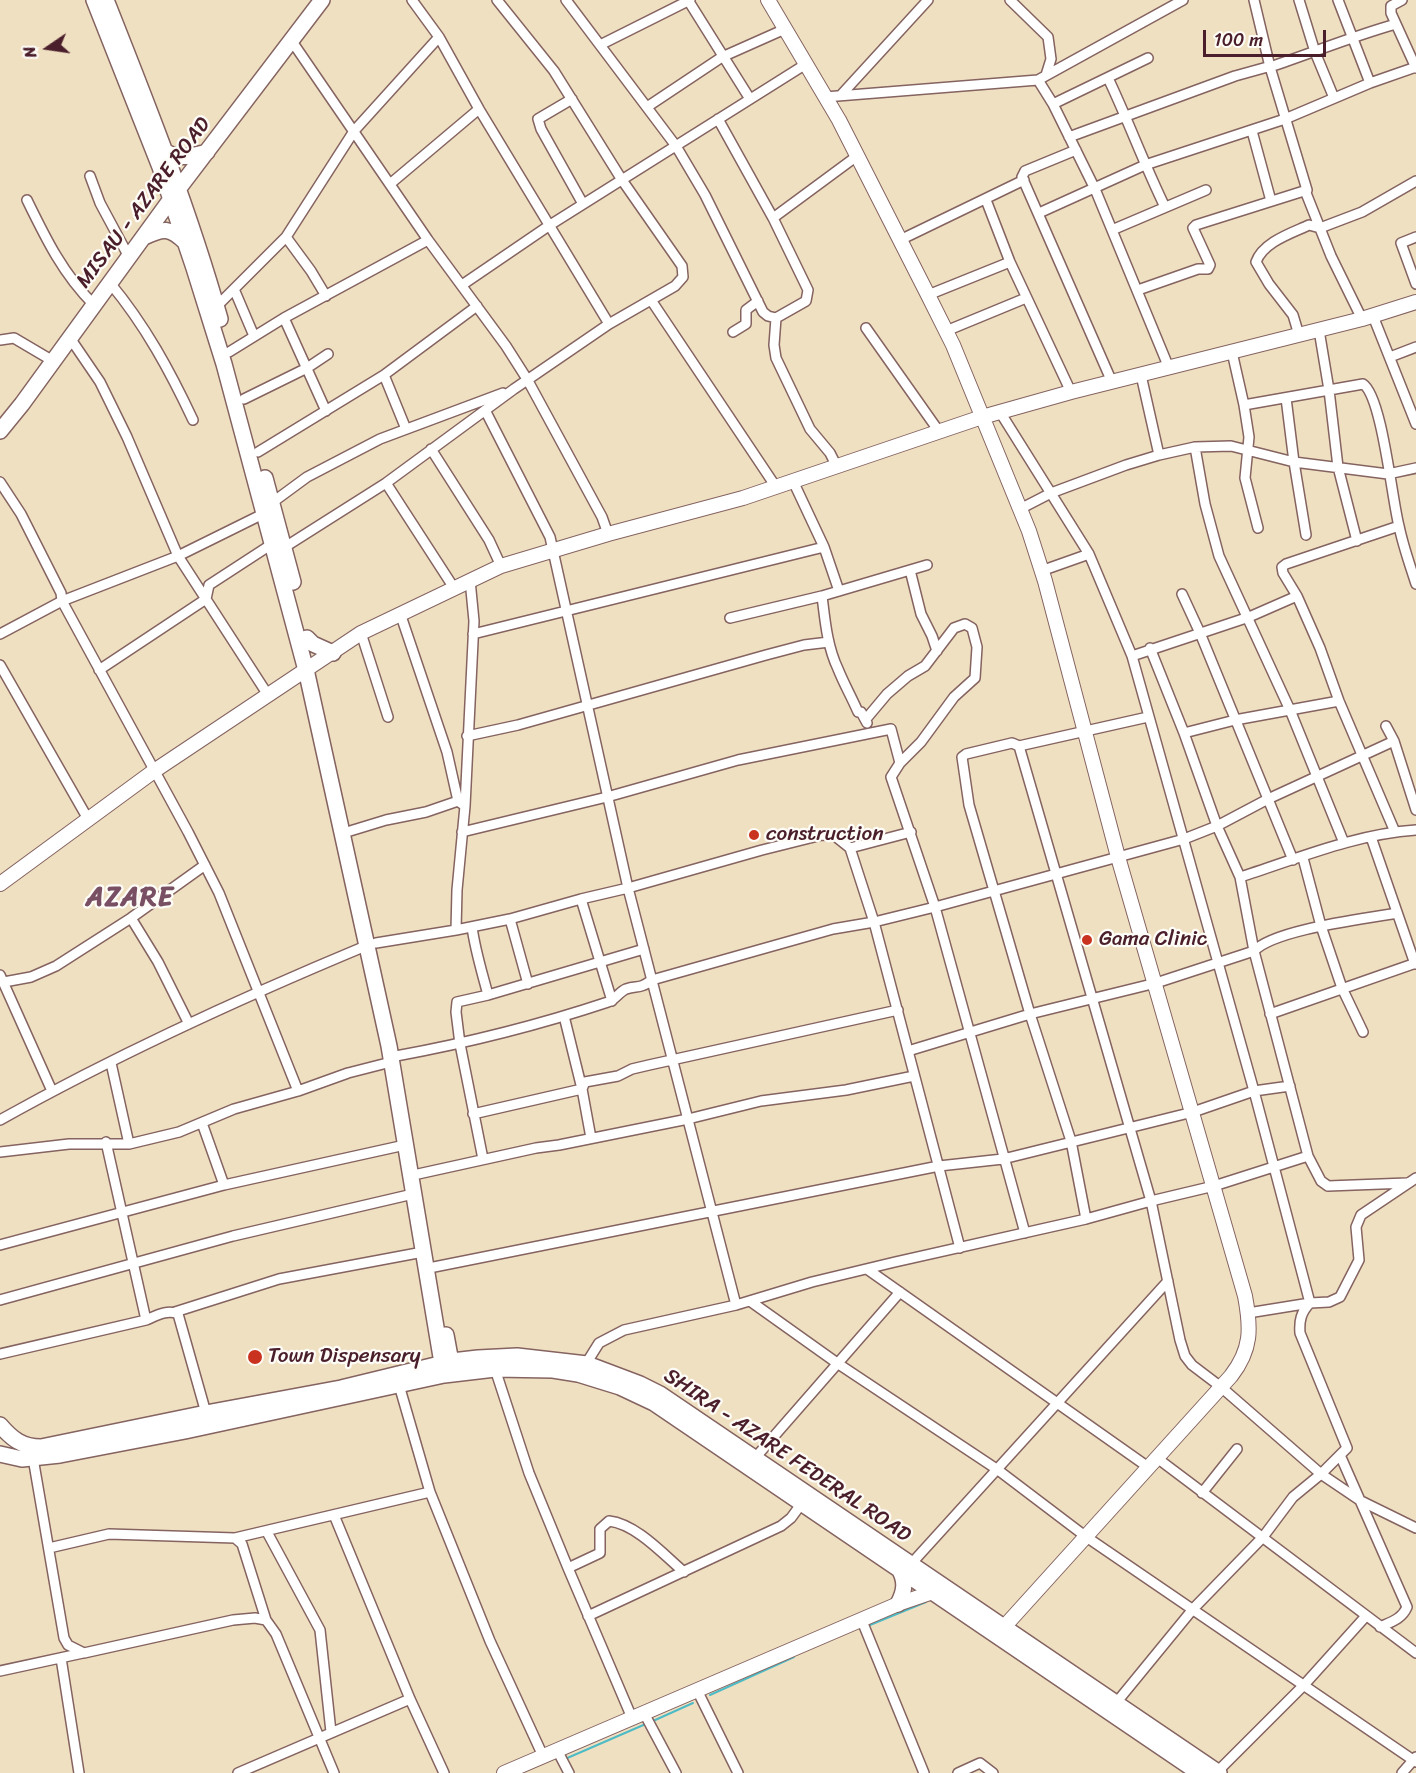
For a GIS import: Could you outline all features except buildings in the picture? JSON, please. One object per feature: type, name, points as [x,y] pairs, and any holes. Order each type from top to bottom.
[{"type":"main road","points":[[94,0],[175,194],[217,306],[258,452],[278,545],[350,831],[418,1174],[434,1267],[441,1334],[430,1358],[417,1369]]},
{"type":"main road","points":[[106,0],[166,152],[185,242],[269,507]]},
{"type":"main road","name":"MISAU - AZARE ROAD","points":[[0,431],[322,0]]},
{"type":"main road","points":[[166,152],[187,158],[207,152]]},
{"type":"main road","points":[[144,237],[167,230],[173,231],[185,242]]},
{"type":"main road","points":[[278,545],[307,638],[309,667],[372,944]]},
{"type":"main road","points":[[307,638],[313,644],[333,653]]},
{"type":"main road","points":[[394,1059],[413,1194],[447,1368]]},
{"type":"main road","points":[[441,1334],[478,1358]]},
{"type":"main road","name":"SHIRA - AZARE FEDERAL ROAD","points":[[0,1454],[22,1459],[33,1458],[148,1432],[399,1385],[478,1358],[517,1356],[583,1369],[640,1384],[660,1394],[755,1458],[905,1566],[933,1592],[1199,1773]]},
{"type":"main road","name":"SHIRA - AZARE FEDERAL ROAD","points":[[0,1425],[10,1437],[20,1443],[30,1447],[41,1447],[148,1432],[206,1413],[341,1388],[417,1369],[583,1369],[654,1403],[802,1503],[1004,1626],[1217,1773]]},
{"type":"main road","points":[[898,1604],[903,1596],[905,1566]]},
{"type":"street","points":[[412,0],[439,37],[479,109],[609,324]]},
{"type":"street","points":[[99,670],[206,599],[209,585],[386,483],[528,379],[609,324],[675,286],[683,277],[682,266],[622,180],[554,71],[497,0]]},
{"type":"street","points":[[566,0],[676,146],[705,195],[763,312],[776,318],[806,301],[808,291],[773,218],[718,119]]},
{"type":"street","points":[[600,45],[689,0],[722,57],[750,99]]},
{"type":"street","points":[[841,95],[928,0]]},
{"type":"street","points":[[1010,0],[1048,37],[1051,58],[1042,78],[1095,189],[1169,368]]},
{"type":"street","points":[[825,97],[1042,78],[1182,0]]},
{"type":"street","points":[[1299,0],[1315,52],[1334,98]]},
{"type":"street","points":[[1338,0],[1370,83]]},
{"type":"street","points":[[1039,213],[1145,165],[1252,131],[1370,83],[1416,68],[1391,12],[1391,6],[1402,0]]},
{"type":"street","points":[[1257,1],[1270,66],[1306,193],[1331,256],[1390,357],[1416,422]]},
{"type":"street","points":[[772,2],[857,156],[946,331],[1020,508],[1041,571],[1118,857],[1193,1112],[1248,1313],[1249,1334],[1246,1351],[1240,1364],[1004,1626]]},
{"type":"street","points":[[1069,137],[1235,76],[1396,24]]},
{"type":"street","points":[[647,107],[722,57],[785,29]]},
{"type":"street","points":[[217,306],[286,237],[354,131],[439,37]]},
{"type":"street","points":[[291,40],[428,240],[528,379],[603,517],[608,534]]},
{"type":"street","points":[[1053,104],[1148,58]]},
{"type":"street","points":[[462,285],[550,225],[806,64]]},
{"type":"street","points":[[1108,78],[1165,207]]},
{"type":"street","points":[[572,99],[538,119],[541,129],[583,204]]},
{"type":"street","points":[[390,184],[479,109]]},
{"type":"street","points":[[1252,131],[1271,201]]},
{"type":"street","points":[[1076,150],[1022,173],[1112,382]]},
{"type":"street","points":[[773,218],[857,156]]},
{"type":"street","points":[[90,176],[104,213],[129,258]]},
{"type":"street","points":[[900,240],[1024,180]]},
{"type":"street","points":[[1299,335],[1293,315],[1269,285],[1256,262],[1258,258],[1277,239],[1309,225],[1320,228],[1362,212],[1416,181]]},
{"type":"street","points":[[1112,230],[1206,190]]},
{"type":"street","points":[[1138,290],[1198,268],[1208,269],[1210,265],[1193,228],[1196,225],[1307,190]]},
{"type":"street","points":[[27,200],[61,266],[77,288],[94,305]]},
{"type":"street","points":[[986,200],[1010,262],[1071,392]]},
{"type":"street","points":[[286,237],[326,296]]},
{"type":"street","points":[[1416,237],[1401,243],[1416,284]]},
{"type":"street","points":[[230,351],[284,318],[428,240]]},
{"type":"street","points":[[928,295],[1010,262]]},
{"type":"street","points":[[110,283],[131,308],[155,344],[193,420]]},
{"type":"street","points":[[234,289],[255,336]]},
{"type":"street","points":[[946,331],[1026,298]]},
{"type":"street","points":[[651,300],[776,487]]},
{"type":"street","points":[[733,332],[746,324],[746,310],[758,301]]},
{"type":"street","points":[[0,884],[154,771],[361,633],[501,566],[608,534],[743,498],[938,430],[1000,411],[1319,330],[1416,302]]},
{"type":"street","points":[[258,452],[384,375],[477,306]]},
{"type":"street","points":[[284,318],[326,411]]},
{"type":"street","points":[[776,318],[774,345],[776,358],[810,429],[830,453],[836,465]]},
{"type":"street","points":[[866,328],[938,430]]},
{"type":"street","points":[[1319,330],[1338,467],[1357,541]]},
{"type":"street","points":[[0,340],[14,338],[53,361]]},
{"type":"street","points":[[70,338],[100,382],[127,437],[178,556],[268,695]]},
{"type":"street","points":[[1390,357],[1416,347]]},
{"type":"street","points":[[1232,352],[1249,437],[1246,449],[1245,478],[1258,528]]},
{"type":"street","points":[[244,399],[307,368],[328,354]]},
{"type":"street","points":[[384,375],[406,429]]},
{"type":"street","points":[[1141,375],[1159,455]]},
{"type":"street","points":[[1244,405],[1363,384],[1368,388],[1379,416],[1398,526],[1416,584]]},
{"type":"street","points":[[0,634],[62,601],[178,556],[269,507],[307,477],[380,439],[514,389]]},
{"type":"street","points":[[1286,398],[1306,535]]},
{"type":"street","points":[[485,410],[550,537],[628,888],[736,1305]]},
{"type":"street","points":[[1000,411],[1089,554],[1132,656],[1254,1091],[1310,1303]]},
{"type":"street","points":[[1020,508],[1051,493],[1159,455],[1195,447],[1231,446],[1294,462],[1388,474],[1416,468]]},
{"type":"street","points":[[1195,447],[1205,504],[1219,556],[1290,710],[1344,843]]},
{"type":"street","points":[[431,449],[489,540],[501,566]]},
{"type":"street","points":[[793,481],[824,547],[838,591]]},
{"type":"street","points":[[0,482],[27,525],[61,593],[62,601],[219,893],[298,1091]]},
{"type":"street","points":[[386,483],[454,588]]},
{"type":"street","points":[[1395,832],[1339,701],[1320,648],[1282,567],[1398,526]]},
{"type":"street","points":[[473,634],[824,547]]},
{"type":"street","points":[[1041,571],[1089,554]]},
{"type":"street","points":[[730,618],[822,596],[927,565]]},
{"type":"street","points":[[910,570],[921,614],[937,651]]},
{"type":"street","points":[[456,930],[462,832],[461,804],[474,621],[470,580]]},
{"type":"street","points":[[1182,594],[1268,799],[1298,859],[1342,988],[1363,1032]]},
{"type":"street","points":[[822,596],[829,642],[838,670],[858,712],[861,712],[870,726],[870,733]]},
{"type":"street","points":[[1132,656],[1150,648],[1249,617],[1297,596]]},
{"type":"street","points":[[400,614],[447,752],[461,804]]},
{"type":"street","points":[[866,719],[887,694],[908,676],[925,666],[954,628],[965,624],[972,628],[977,647],[975,678],[954,697],[921,742],[900,763],[891,777],[935,907],[1024,1233]]},
{"type":"street","points":[[361,633],[388,717]]},
{"type":"street","points":[[467,736],[518,725],[804,645],[829,642]]},
{"type":"street","points":[[1150,648],[1184,733],[1217,826],[1240,878],[1254,951],[1308,1156],[1321,1181],[1328,1186],[1412,1181]]},
{"type":"street","points":[[0,665],[88,819]]},
{"type":"street","points":[[1184,733],[1235,720],[1339,701]]},
{"type":"street","points":[[1086,1220],[1071,1141],[1030,1014],[969,805],[962,757],[966,754],[1012,743],[1019,746],[1148,717]]},
{"type":"street","points":[[1386,726],[1394,741],[1416,810]]},
{"type":"street","points":[[462,832],[607,797],[738,760],[891,729],[900,763]]},
{"type":"street","points":[[0,1152],[69,1144],[106,1142],[129,1144],[179,1132],[234,1109],[298,1091],[394,1059],[460,1044],[612,1001],[626,989],[642,988],[652,980],[833,928],[874,922],[935,907],[1184,839],[1217,826],[1268,799],[1394,741]]},
{"type":"street","points":[[1019,746],[1151,1201],[1185,1356],[1192,1365],[1221,1387],[1321,1474],[1361,1501],[1416,1528]]},
{"type":"street","points":[[350,831],[386,820],[461,804]]},
{"type":"street","points":[[1240,878],[1344,843],[1395,832],[1416,831]]},
{"type":"street","points":[[850,848],[911,832]]},
{"type":"street","points":[[0,1120],[52,1091],[189,1024],[372,944],[510,919],[581,898],[628,888],[822,835],[835,836],[850,848],[874,922],[960,1248]]},
{"type":"street","points":[[1270,1014],[1415,964],[1371,837]]},
{"type":"street","points":[[52,1091],[2,978],[31,977],[56,966],[131,918],[205,865]]},
{"type":"street","points":[[581,898],[612,1001]]},
{"type":"street","points":[[908,1051],[1030,1014],[1156,983],[1254,951],[1260,945],[1321,926],[1397,913]]},
{"type":"street","points":[[131,918],[158,962],[189,1024]]},
{"type":"street","points":[[510,919],[528,984]]},
{"type":"street","points":[[472,927],[478,963],[488,995]]},
{"type":"street","points":[[483,1159],[460,1044],[457,1002],[528,984],[644,949]]},
{"type":"street","points":[[582,1089],[585,1082],[618,1076],[632,1069],[898,1010]]},
{"type":"street","points":[[564,1016],[582,1089],[591,1138]]},
{"type":"street","points":[[111,1063],[124,1112],[129,1144]]},
{"type":"street","points":[[418,1174],[688,1119],[760,1101],[846,1090],[914,1076]]},
{"type":"street","points":[[434,1267],[939,1166],[1003,1159],[1193,1112],[1254,1091],[1290,1086]]},
{"type":"street","points":[[473,1114],[582,1089]]},
{"type":"street","points":[[202,1123],[224,1185]]},
{"type":"street","points":[[106,1142],[146,1320]]},
{"type":"street","points":[[0,1245],[224,1185],[405,1145]]},
{"type":"street","points":[[583,1369],[599,1343],[615,1333],[736,1305],[867,1269],[1086,1220],[1214,1186],[1308,1156]]},
{"type":"street","points":[[1248,1313],[1329,1302],[1340,1297],[1359,1260],[1356,1227],[1361,1215],[1412,1181]]},
{"type":"street","points":[[0,1300],[233,1236],[413,1194]]},
{"type":"street","points":[[0,1354],[146,1320],[279,1279],[423,1252]]},
{"type":"street","points":[[867,1269],[1057,1403],[1202,1493],[1416,1653]]},
{"type":"street","points":[[905,1566],[998,1470],[1168,1281]]},
{"type":"street","points":[[755,1458],[900,1292]]},
{"type":"street","points":[[750,1301],[837,1364],[998,1470],[1085,1536],[1415,1760],[1402,1773]]},
{"type":"street","points":[[1116,1703],[1193,1609],[1263,1537],[1293,1497],[1347,1448],[1300,1333],[1299,1323],[1304,1309],[1310,1303]]},
{"type":"street","points":[[175,1312],[178,1314],[206,1413]]},
{"type":"street","points":[[495,1369],[529,1473],[588,1616],[676,1773]]},
{"type":"street","points":[[399,1385],[430,1492],[490,1641],[543,1756]]},
{"type":"street","points":[[1202,1493],[1237,1449]]},
{"type":"street","points":[[1340,1455],[1407,1607],[1397,1620],[1380,1626]]},
{"type":"street","points":[[33,1458],[64,1638],[68,1645],[84,1653]]},
{"type":"street","points":[[49,1548],[110,1534],[235,1538],[430,1492]]},
{"type":"street","points":[[588,1616],[781,1526],[791,1518],[802,1503]]},
{"type":"street","points":[[334,1515],[410,1699],[444,1773]]},
{"type":"street","points":[[568,1568],[600,1553],[600,1529],[609,1521],[619,1522],[632,1528],[684,1572]]},
{"type":"street","points":[[267,1532],[320,1630],[332,1732]]},
{"type":"street","points":[[235,1538],[242,1544],[266,1620],[276,1634],[334,1773]]},
{"type":"street","points":[[504,1773],[543,1756],[560,1757],[644,1719],[697,1690],[898,1604],[933,1592]]},
{"type":"street","points":[[1217,1773],[1304,1685],[1365,1616]]},
{"type":"street","points":[[0,1671],[233,1620],[255,1618],[266,1620]]},
{"type":"street","points":[[862,1621],[924,1773]]},
{"type":"street","points":[[62,1658],[79,1773]]},
{"type":"street","points":[[697,1690],[738,1773]]},
{"type":"street","points":[[238,1773],[410,1699]]},
{"type":"street","points":[[560,1757],[569,1773]]},
{"type":"street","points":[[958,1773],[980,1763],[993,1773]]},
{"type":"waterway","points":[[870,1625],[926,1602]]},
{"type":"waterway","points":[[710,1695],[794,1657]]},
{"type":"waterway","points":[[653,1721],[693,1703]]},
{"type":"waterway","points":[[565,1759],[648,1723]]},
{"type":"place","name":"construction","points":[[754,835]]},
{"type":"place","name":"Gama Clinic","points":[[1087,940]]},
{"type":"place","name":"Town Dispensary","points":[[255,1357]]},
{"type":"district","name":"AZARE","points":[[130,898]]}]
